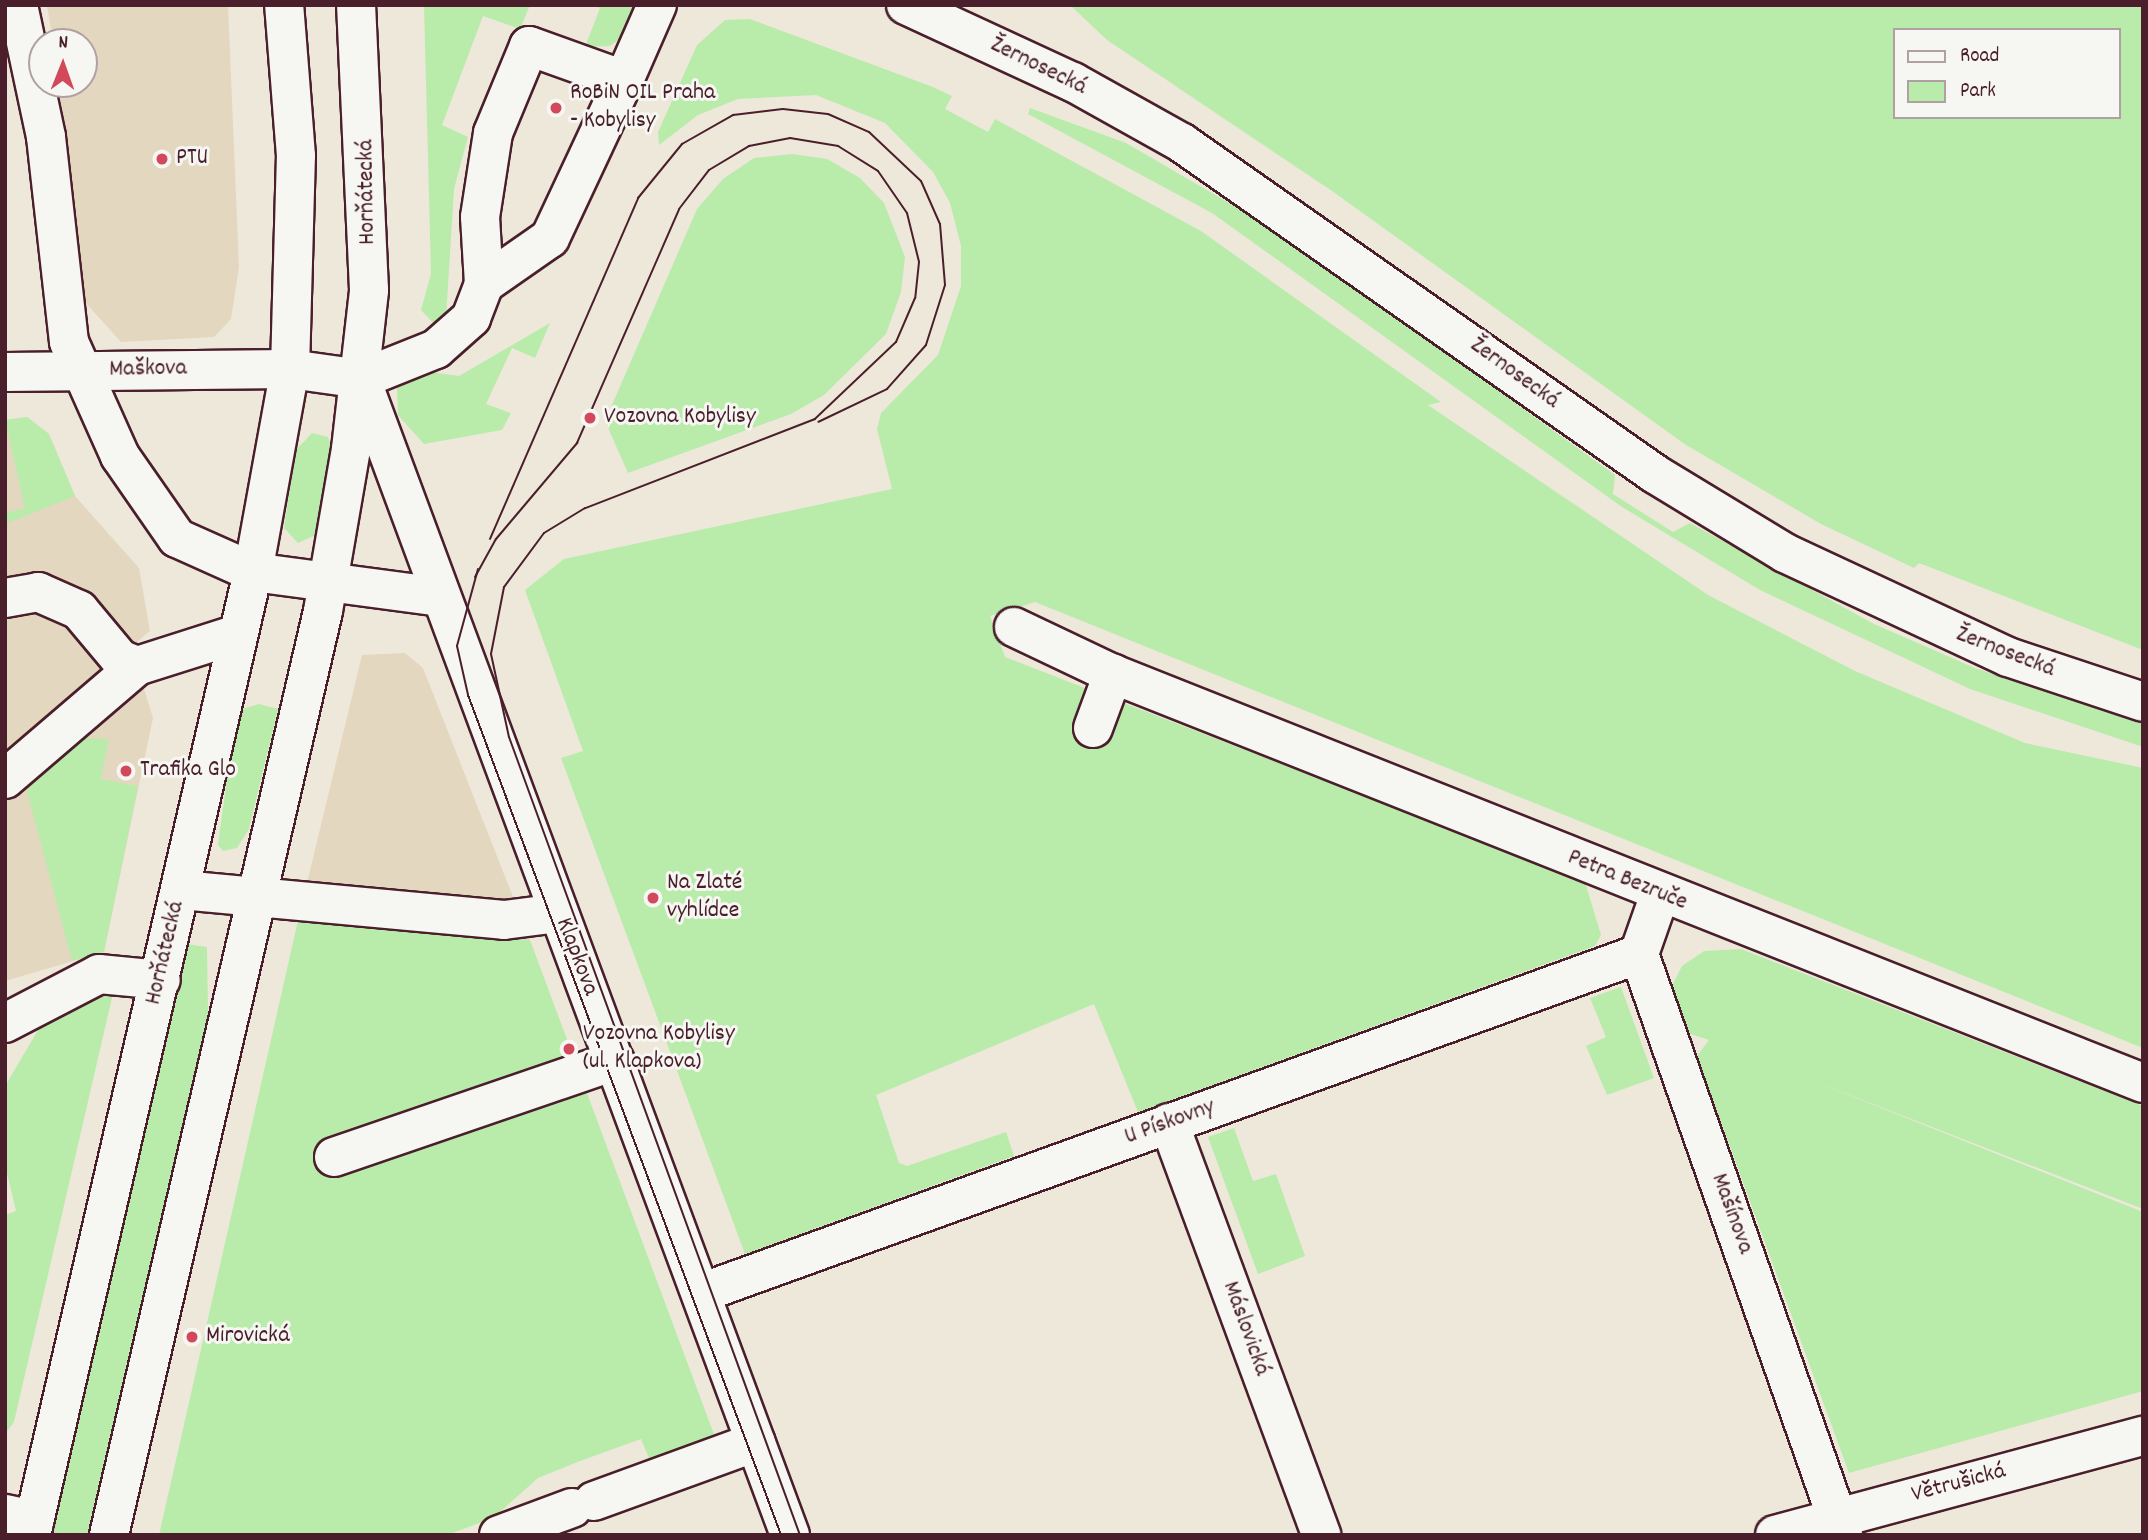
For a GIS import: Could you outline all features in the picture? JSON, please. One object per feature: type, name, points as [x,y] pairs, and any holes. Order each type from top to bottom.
[{"type":"street","points":[[18,5],[46,137],[69,342],[120,456],[177,538],[253,572],[330,578],[440,597]]},
{"type":"street","name":"Horňátecká","points":[[23,1523],[181,890],[253,572],[290,369],[296,156],[284,5]]},
{"type":"street","name":"Horňátecká","points":[[109,1535],[330,578],[361,379],[369,207],[356,5]]},
{"type":"street","points":[[484,284],[550,238],[657,5]]},
{"type":"street","name":"Žernosecká","points":[[906,5],[1073,82],[1182,143],[1655,474],[1784,553],[2008,657],[2143,702]]},
{"type":"street","points":[[290,369],[361,379],[436,349],[471,318],[484,284],[480,217],[493,132],[529,46],[624,80]]},
{"type":"street","name":"Maškova","points":[[5,372],[290,369]]},
{"type":"street","name":"Klapkova","points":[[361,379],[790,1535]]},
{"type":"street","points":[[5,598],[38,592],[79,610],[120,659],[137,666]]},
{"type":"street","name":"Petra Bezruče","points":[[1014,627],[1113,674],[1660,894],[2143,1083]]},
{"type":"street","points":[[5,779],[137,666],[238,634]]},
{"type":"street","points":[[1093,728],[1113,674]]},
{"type":"street","points":[[181,890],[255,900],[504,920],[559,913]]},
{"type":"street","points":[[1639,954],[1660,894]]},
{"type":"street","name":"U Pískovny","points":[[701,1293],[1639,954]]},
{"type":"street","name":"Mašínova","points":[[1639,954],[1841,1525]]},
{"type":"street","points":[[5,1023],[99,974],[160,980]]},
{"type":"street","points":[[334,1157],[615,1061]]},
{"type":"street","name":"Máslovická","points":[[1169,1123],[1321,1535]]},
{"type":"street","name":"Větrušická","points":[[1775,1535],[1841,1525],[2143,1436]]},
{"type":"street","points":[[499,1535],[756,1442]]},
{"type":"shaded area","points":[[47,5],[228,5],[239,267],[231,319],[214,337],[121,342],[76,292],[59,98],[98,98],[98,28],[51,28]]},
{"type":"shaded area","points":[[27,417],[49,434],[75,496],[139,568],[150,631],[138,641],[137,666],[153,718],[104,952],[5,981],[5,420]]},
{"type":"shaded area","points":[[405,653],[423,668],[530,940],[299,916],[362,655]]},
{"type":"green space","points":[[424,5],[530,5],[520,29],[483,16],[442,125],[468,137],[454,189],[446,318],[439,329],[421,310],[431,274]]},
{"type":"green space","points":[[594,5],[636,5],[622,37],[610,46],[585,47],[600,8]]},
{"type":"green space","points":[[1070,5],[2143,5],[2143,650],[1919,563],[1914,568],[1821,524],[1686,445],[1332,191],[1107,40]]},
{"type":"green space","points":[[750,19],[933,87],[952,96],[945,109],[988,132],[995,119],[1201,231],[1441,402],[1428,405],[1708,595],[1855,671],[2025,743],[2143,768],[2143,1048],[1035,602],[990,616],[1005,657],[1585,882],[1601,935],[1595,946],[1138,1112],[1094,1004],[876,1095],[899,1163],[907,1166],[1006,1132],[1014,1156],[745,1254],[561,758],[583,751],[525,590],[564,559],[892,489],[877,429],[881,413],[938,355],[961,286],[961,246],[950,203],[933,172],[885,123],[816,95],[738,99],[698,115],[659,145],[658,132],[697,45],[725,20]]},
{"type":"green space","points":[[1030,108],[1126,143],[1272,228],[1615,475],[1613,494],[1673,532],[1690,523],[1874,624],[1975,668],[2143,723],[2143,747],[1970,689],[1760,590],[1622,507],[1212,213],[1028,114]]},
{"type":"green space","points":[[792,154],[827,159],[860,178],[884,203],[905,257],[901,292],[886,334],[824,395],[791,414],[628,473],[605,421],[697,209],[723,179],[754,158]]},
{"type":"green space","points":[[550,323],[535,358],[512,348],[486,404],[511,413],[502,430],[424,444],[398,415],[397,388],[430,372],[459,376]]},
{"type":"green space","points":[[27,417],[49,434],[75,496],[5,524],[5,513],[25,508],[5,420]]},
{"type":"green space","points":[[312,433],[328,437],[332,450],[318,534],[298,543],[284,528],[296,450]]},
{"type":"green space","points":[[259,704],[278,709],[249,829],[237,848],[223,851],[218,845],[231,749],[242,709]]},
{"type":"green space","points":[[83,738],[109,739],[101,779],[138,786],[104,952],[72,961],[25,784]]},
{"type":"green space","points":[[299,916],[530,940],[715,1437],[651,1463],[641,1439],[580,1461],[538,1478],[493,1518],[447,1535],[159,1535]]},
{"type":"green space","points":[[187,944],[207,947],[208,1014],[87,1535],[51,1535]]},
{"type":"green space","points":[[1741,949],[2143,1106],[2143,1209],[1811,1080],[2143,1212],[2143,1391],[1849,1473],[1697,1056],[1709,1040],[1687,1033],[1669,992],[1682,966],[1704,951]]},
{"type":"green space","points":[[1621,987],[1654,1078],[1607,1095],[1586,1046],[1606,1037],[1590,998]]},
{"type":"green space","points":[[114,989],[14,1422],[5,1434],[5,1215],[16,1211],[5,1165],[5,1086],[44,1020],[58,1008]]},
{"type":"green space","points":[[1234,1128],[1253,1181],[1276,1174],[1305,1256],[1258,1274],[1208,1137]]},
{"type":"tram line","points":[[490,539],[638,198],[682,144],[733,115],[783,109],[828,114],[869,132],[921,181],[940,224],[945,285],[926,345],[887,389],[818,422]]},
{"type":"tram line","points":[[475,577],[496,539],[577,443],[679,209],[709,170],[749,146],[790,138],[838,146],[878,171],[907,213],[919,262],[915,298],[896,342],[815,419],[585,508],[544,533],[504,587],[491,654],[509,737],[800,1535]]},
{"type":"tram line","points":[[478,569],[457,646],[468,695],[781,1535]]},
{"type":"place","name":"RoBiN OIL Praha - Kobylisy","points":[[556,108]]},
{"type":"place","name":"PTU","points":[[162,159]]},
{"type":"place","name":"Vozovna Kobylisy","points":[[590,418]]},
{"type":"place","name":"Trafika Glo","points":[[126,771]]},
{"type":"place","name":"Na Zlaté vyhlídce","points":[[653,898]]},
{"type":"place","name":"Vozovna Kobylisy (ul. Klapkova)","points":[[569,1049]]},
{"type":"place","name":"Mirovická","points":[[192,1337]]}]
